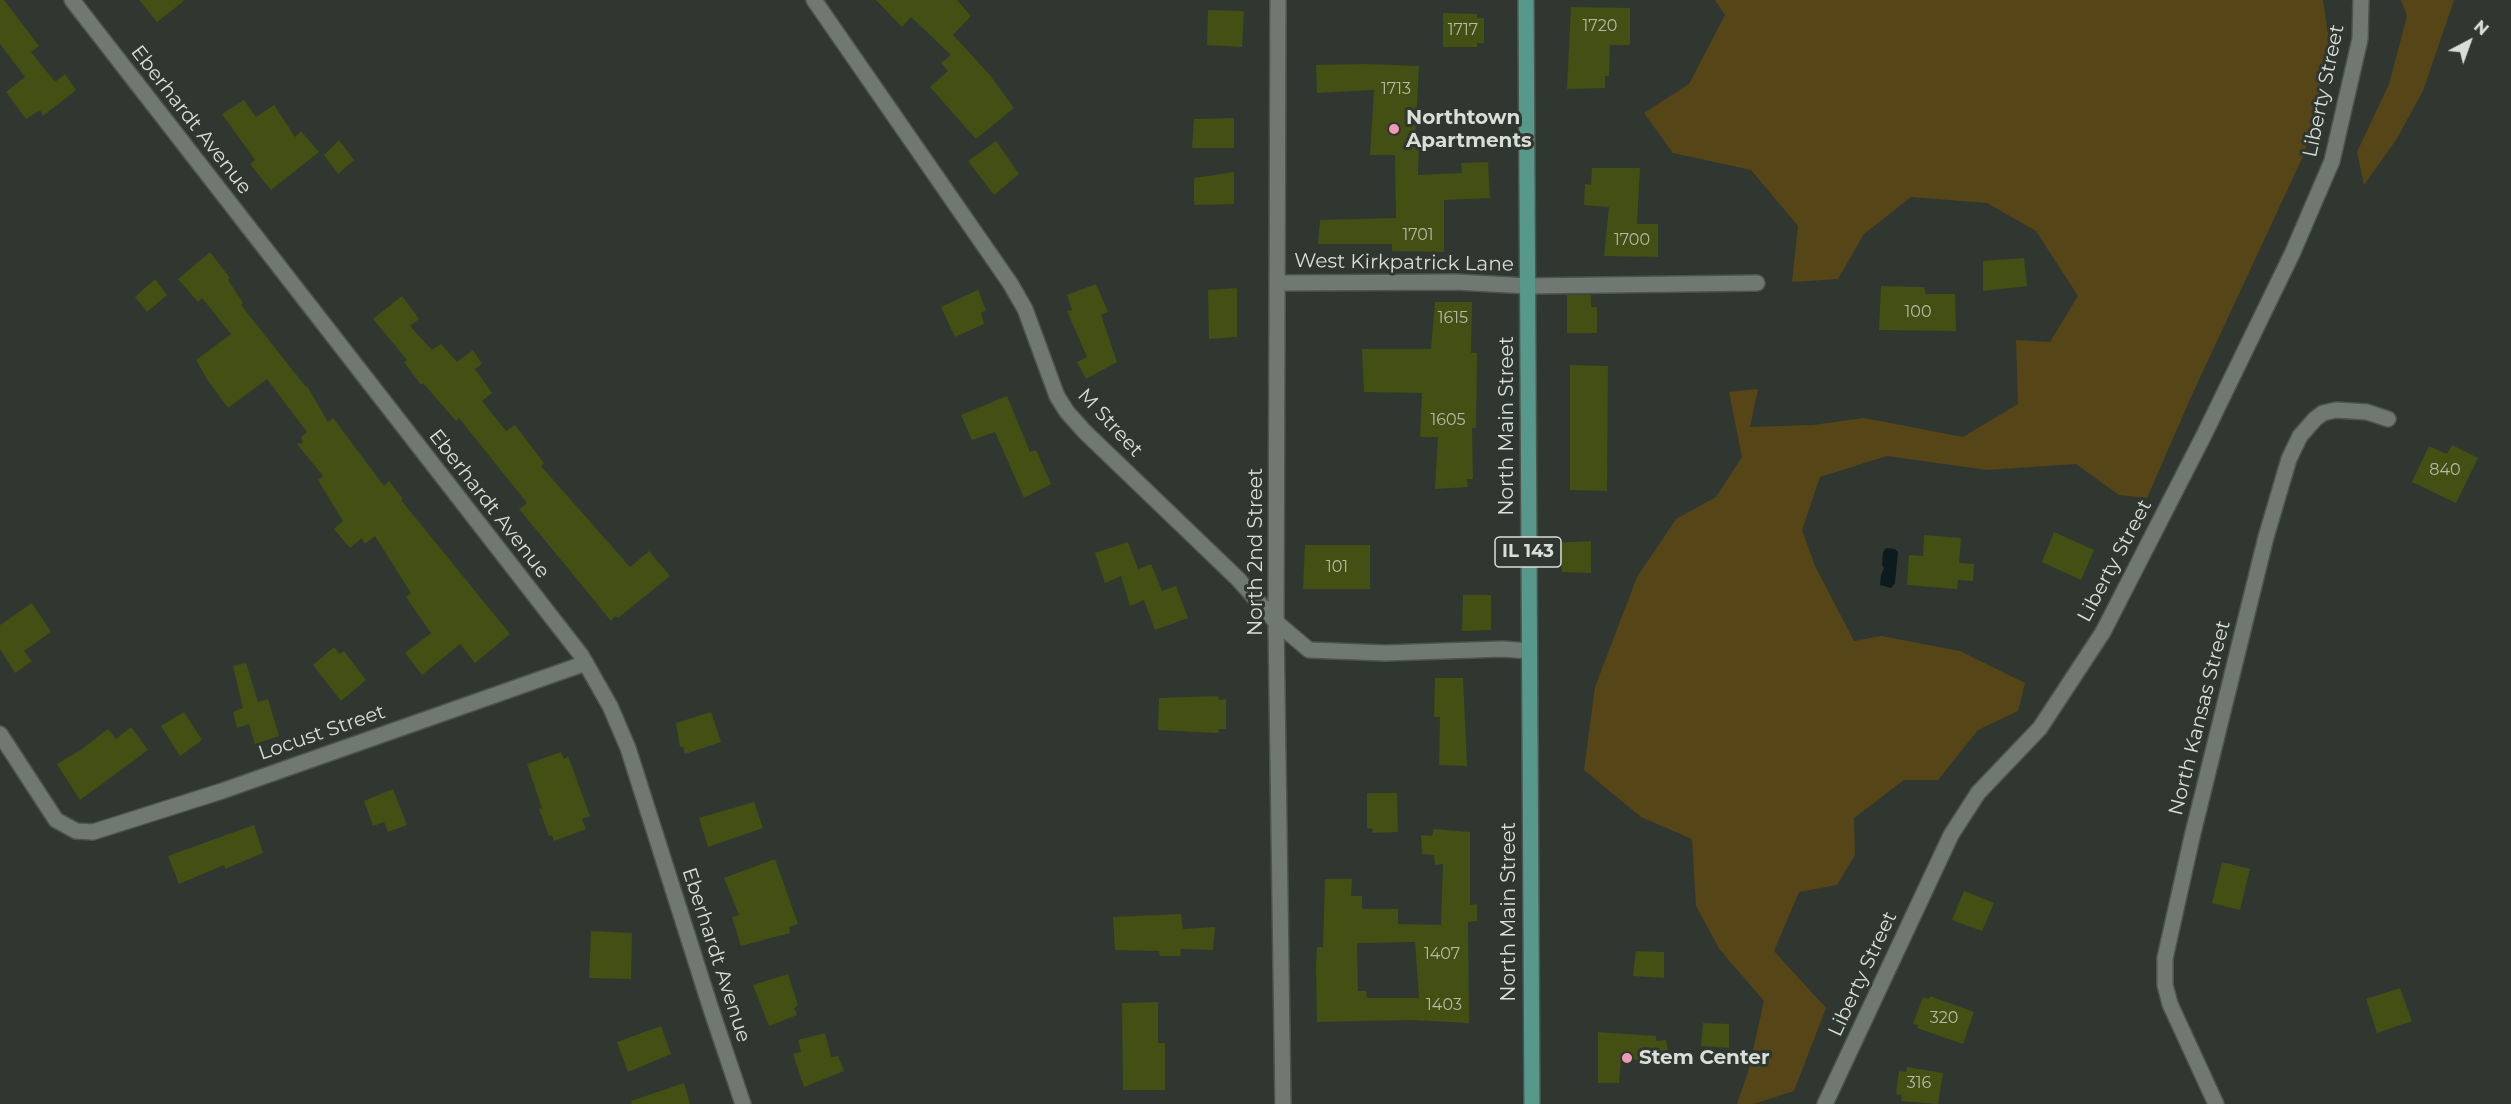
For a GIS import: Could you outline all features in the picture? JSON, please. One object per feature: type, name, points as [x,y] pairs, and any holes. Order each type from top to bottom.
[{"type":"main road","name":"North Main Street","points":[[1526,0],[1532,1104]]},
{"type":"street","name":"Eberhardt Avenue","points":[[72,0],[586,663],[610,706],[628,748],[743,1104]]},
{"type":"street","name":"M Street","points":[[814,0],[1010,283],[1025,309],[1057,396],[1067,412],[1238,579],[1276,622],[1309,650],[1385,653],[1528,651]]},
{"type":"street","name":"North 2nd Street","points":[[1278,0],[1279,283],[1276,622],[1282,1104]]},
{"type":"street","name":"Liberty Street","points":[[1825,1104],[1951,835],[1978,793],[2040,728],[2097,642],[2204,435],[2292,254],[2332,161],[2360,39],[2361,0]]},
{"type":"street","name":"West Kirkpatrick Lane","points":[[1279,283],[1444,282],[1528,286],[1757,284]]},
{"type":"street","name":"North Kansas Street","points":[[2216,1104],[2170,1004],[2165,985],[2165,958],[2192,837],[2266,537],[2289,459],[2300,436],[2308,426],[2323,413],[2336,410],[2367,412],[2388,419]]},
{"type":"street","name":"Locust Street","points":[[0,735],[56,820],[70,829],[93,832],[233,787],[586,663]]},
{"type":"shaded area","points":[[1715,0],[2323,0],[2330,48],[2305,152],[2191,397],[2147,498],[2119,495],[2076,464],[1987,470],[1887,456],[1820,477],[1802,530],[1815,566],[1854,641],[1881,636],[1960,651],[2025,683],[2018,711],[1978,730],[1938,780],[1904,780],[1854,818],[1855,855],[1837,885],[1799,892],[1774,951],[1826,1008],[1794,1091],[1754,1104],[1737,1104],[1748,1072],[1764,1001],[1720,950],[1696,906],[1692,839],[1641,817],[1584,770],[1595,687],[1637,577],[1676,519],[1716,497],[1742,457],[1729,392],[1758,389],[1750,427],[1813,425],[1864,418],[1963,437],[2018,404],[2016,340],[2050,342],[2078,296],[2036,231],[1987,203],[1911,197],[1864,234],[1838,279],[1792,282],[1798,226],[1751,170],[1673,153],[1644,113],[1689,84],[1725,15]]},
{"type":"shaded area","points":[[2401,0],[2454,0],[2423,91],[2396,140],[2364,185],[2357,152],[2389,84],[2407,16]]},
{"type":"shaded area","points":[[1886,548],[1895,549],[1898,552],[1895,583],[1891,588],[1880,585],[1884,568],[1882,565],[1883,552]]},
{"type":"building","points":[[0,0],[4,0],[39,46],[31,52],[55,82],[65,74],[76,90],[43,116],[40,110],[26,119],[6,92],[25,77],[0,44]]},
{"type":"building","points":[[139,0],[185,0],[157,22]]},
{"type":"building","points":[[876,0],[957,0],[971,16],[953,35],[989,74],[1014,108],[976,139],[930,87],[948,71],[941,63],[951,55],[911,17],[902,27]]},
{"type":"building","points":[[1571,7],[1630,8],[1630,45],[1610,45],[1609,76],[1605,76],[1605,88],[1567,89]]},
{"type":"building","points":[[1208,10],[1244,11],[1242,47],[1207,45]]},
{"type":"building","points":[[1443,13],[1477,14],[1477,18],[1484,18],[1484,43],[1477,43],[1477,47],[1443,47]]},
{"type":"building","points":[[1316,65],[1419,66],[1415,142],[1419,142],[1418,175],[1462,173],[1461,163],[1488,162],[1490,198],[1444,200],[1444,252],[1392,251],[1392,244],[1318,244],[1320,220],[1396,218],[1395,155],[1370,155],[1374,90],[1317,93]]},
{"type":"building","points":[[244,100],[256,117],[274,105],[295,137],[301,131],[319,152],[271,190],[250,164],[255,160],[222,114]]},
{"type":"building","points":[[1234,118],[1234,148],[1192,148],[1194,119]]},
{"type":"building","points":[[339,140],[354,160],[338,174],[324,155]]},
{"type":"building","points":[[996,141],[1019,174],[994,195],[968,161]]},
{"type":"building","points":[[1592,168],[1640,168],[1637,224],[1658,224],[1658,257],[1604,256],[1609,207],[1584,205],[1585,184],[1591,185]]},
{"type":"building","points":[[1234,172],[1234,204],[1194,205],[1194,178]]},
{"type":"building","points":[[210,252],[230,278],[228,280],[243,303],[241,305],[307,386],[328,422],[333,418],[384,486],[389,481],[403,499],[401,500],[510,634],[475,663],[460,644],[422,675],[405,653],[431,633],[406,597],[411,593],[375,536],[365,544],[362,538],[350,548],[334,529],[343,521],[318,480],[323,476],[297,444],[303,443],[301,437],[307,432],[267,379],[228,408],[207,379],[196,360],[231,334],[202,298],[198,302],[178,279]]},
{"type":"building","points":[[2024,258],[2027,286],[1983,291],[1983,261]]},
{"type":"building","points":[[155,279],[167,295],[147,312],[135,297]]},
{"type":"building","points":[[1096,284],[1108,312],[1101,315],[1117,362],[1086,379],[1077,362],[1087,357],[1067,311],[1072,310],[1067,295]]},
{"type":"building","points":[[1881,286],[1924,287],[1926,294],[1955,294],[1956,331],[1879,330]]},
{"type":"building","points":[[1237,288],[1237,337],[1209,339],[1208,290]]},
{"type":"building","points":[[978,290],[986,310],[981,313],[984,324],[955,337],[941,307]]},
{"type":"building","points":[[1567,295],[1591,295],[1591,307],[1597,307],[1597,333],[1567,333]]},
{"type":"building","points":[[402,296],[419,319],[410,326],[432,350],[441,344],[457,362],[473,350],[482,364],[475,369],[492,393],[482,401],[506,431],[515,425],[544,463],[541,466],[630,567],[649,551],[670,576],[618,618],[615,616],[611,621],[519,509],[527,503],[459,418],[456,421],[423,383],[421,385],[404,362],[407,360],[373,319]]},
{"type":"building","points":[[1435,302],[1472,302],[1471,353],[1477,353],[1476,428],[1472,428],[1473,479],[1467,479],[1468,487],[1435,489],[1438,437],[1420,437],[1422,393],[1364,392],[1362,349],[1431,349]]},
{"type":"building","points":[[1570,365],[1608,366],[1607,491],[1570,490]]},
{"type":"building","points":[[1007,396],[1030,452],[1036,450],[1051,484],[1024,498],[995,432],[972,440],[961,415]]},
{"type":"building","points":[[2452,445],[2478,458],[2456,503],[2412,482],[2429,446],[2447,454]]},
{"type":"building","points":[[2054,532],[2094,550],[2081,580],[2042,562]]},
{"type":"building","points":[[1924,535],[1961,538],[1959,563],[1974,564],[1973,581],[1958,580],[1957,589],[1907,585],[1909,555],[1923,556]]},
{"type":"building","points":[[1591,541],[1591,573],[1562,572],[1561,562],[1554,562],[1554,543]]},
{"type":"building","points":[[1128,542],[1138,569],[1151,564],[1162,591],[1176,586],[1188,618],[1155,630],[1144,600],[1130,606],[1121,576],[1105,583],[1095,553]]},
{"type":"building","points":[[1305,545],[1370,545],[1370,589],[1303,589]]},
{"type":"building","points":[[1463,595],[1491,595],[1491,630],[1462,631]]},
{"type":"building","points":[[32,603],[51,632],[24,651],[32,661],[15,673],[0,649],[0,625]]},
{"type":"building","points":[[334,647],[340,654],[344,651],[366,680],[341,701],[313,665]]},
{"type":"building","points":[[246,663],[258,702],[268,699],[279,736],[255,744],[249,724],[237,728],[233,712],[243,708],[233,666]]},
{"type":"building","points":[[1435,678],[1463,678],[1467,766],[1439,765],[1440,717],[1434,717]]},
{"type":"building","points":[[1218,696],[1219,700],[1226,699],[1226,729],[1219,729],[1218,733],[1158,730],[1159,698]]},
{"type":"building","points":[[184,712],[202,740],[180,756],[161,726]]},
{"type":"building","points":[[711,712],[721,742],[685,754],[683,746],[680,747],[676,723]]},
{"type":"building","points":[[131,727],[148,750],[80,800],[57,764],[108,729],[116,739]]},
{"type":"building","points":[[561,752],[564,759],[568,756],[590,816],[582,819],[586,829],[554,841],[552,835],[549,836],[539,809],[542,808],[527,764]]},
{"type":"building","points":[[393,789],[407,825],[388,832],[384,822],[373,826],[364,801]]},
{"type":"building","points":[[1367,793],[1397,793],[1398,832],[1372,833],[1373,829],[1367,828]]},
{"type":"building","points":[[754,802],[763,828],[708,847],[699,818]]},
{"type":"building","points":[[254,825],[263,853],[225,869],[224,865],[179,884],[168,856]]},
{"type":"building","points":[[1434,829],[1470,832],[1470,905],[1477,904],[1477,921],[1468,922],[1469,1023],[1411,1020],[1317,1022],[1317,947],[1323,947],[1325,879],[1352,879],[1351,896],[1362,896],[1362,909],[1398,909],[1398,924],[1441,925],[1443,864],[1435,865],[1434,855],[1422,854],[1421,835],[1432,836]],"holes":[[[1415,942],[1419,998],[1367,998],[1366,991],[1358,991],[1357,943]]]},
{"type":"building","points":[[775,859],[798,924],[789,927],[790,933],[741,946],[732,917],[739,915],[724,878]]},
{"type":"building","points":[[2222,862],[2250,869],[2240,910],[2212,903]]},
{"type":"building","points":[[1964,891],[1994,903],[1982,931],[1952,920]]},
{"type":"building","points":[[1181,914],[1183,929],[1215,927],[1213,950],[1181,949],[1180,956],[1160,956],[1159,951],[1115,950],[1113,917]]},
{"type":"building","points":[[591,931],[632,933],[631,979],[589,978]]},
{"type":"building","points":[[1636,951],[1664,952],[1664,978],[1633,976]]},
{"type":"building","points":[[788,974],[798,1005],[794,1008],[797,1015],[769,1026],[753,985]]},
{"type":"building","points":[[2400,988],[2412,1021],[2377,1033],[2366,999]]},
{"type":"building","points":[[1930,996],[1974,1012],[1963,1044],[1917,1028],[1918,1025],[1913,1024],[1923,997],[1929,999]]},
{"type":"building","points":[[1158,1002],[1158,1043],[1165,1043],[1165,1090],[1123,1090],[1122,1003]]},
{"type":"building","points":[[1703,1023],[1729,1024],[1729,1048],[1701,1046]]},
{"type":"building","points":[[661,1026],[671,1054],[628,1072],[617,1042]]},
{"type":"building","name":"Stem Center","points":[[1598,1032],[1656,1036],[1656,1041],[1666,1040],[1669,1058],[1656,1057],[1656,1061],[1621,1059],[1619,1083],[1598,1083]]},
{"type":"building","points":[[825,1033],[831,1057],[838,1056],[844,1071],[804,1087],[793,1054],[801,1052],[798,1040]]},
{"type":"building","points":[[1907,1067],[1943,1073],[1938,1104],[1901,1101],[1902,1095],[1896,1094],[1899,1071],[1906,1072]]},
{"type":"building","points":[[684,1083],[690,1104],[632,1104],[631,1101]]},
{"type":"place","name":"Northtown Apartments","points":[[1394,129]]},
{"type":"place","name":"Stem Center","points":[[1627,1058]]}]
